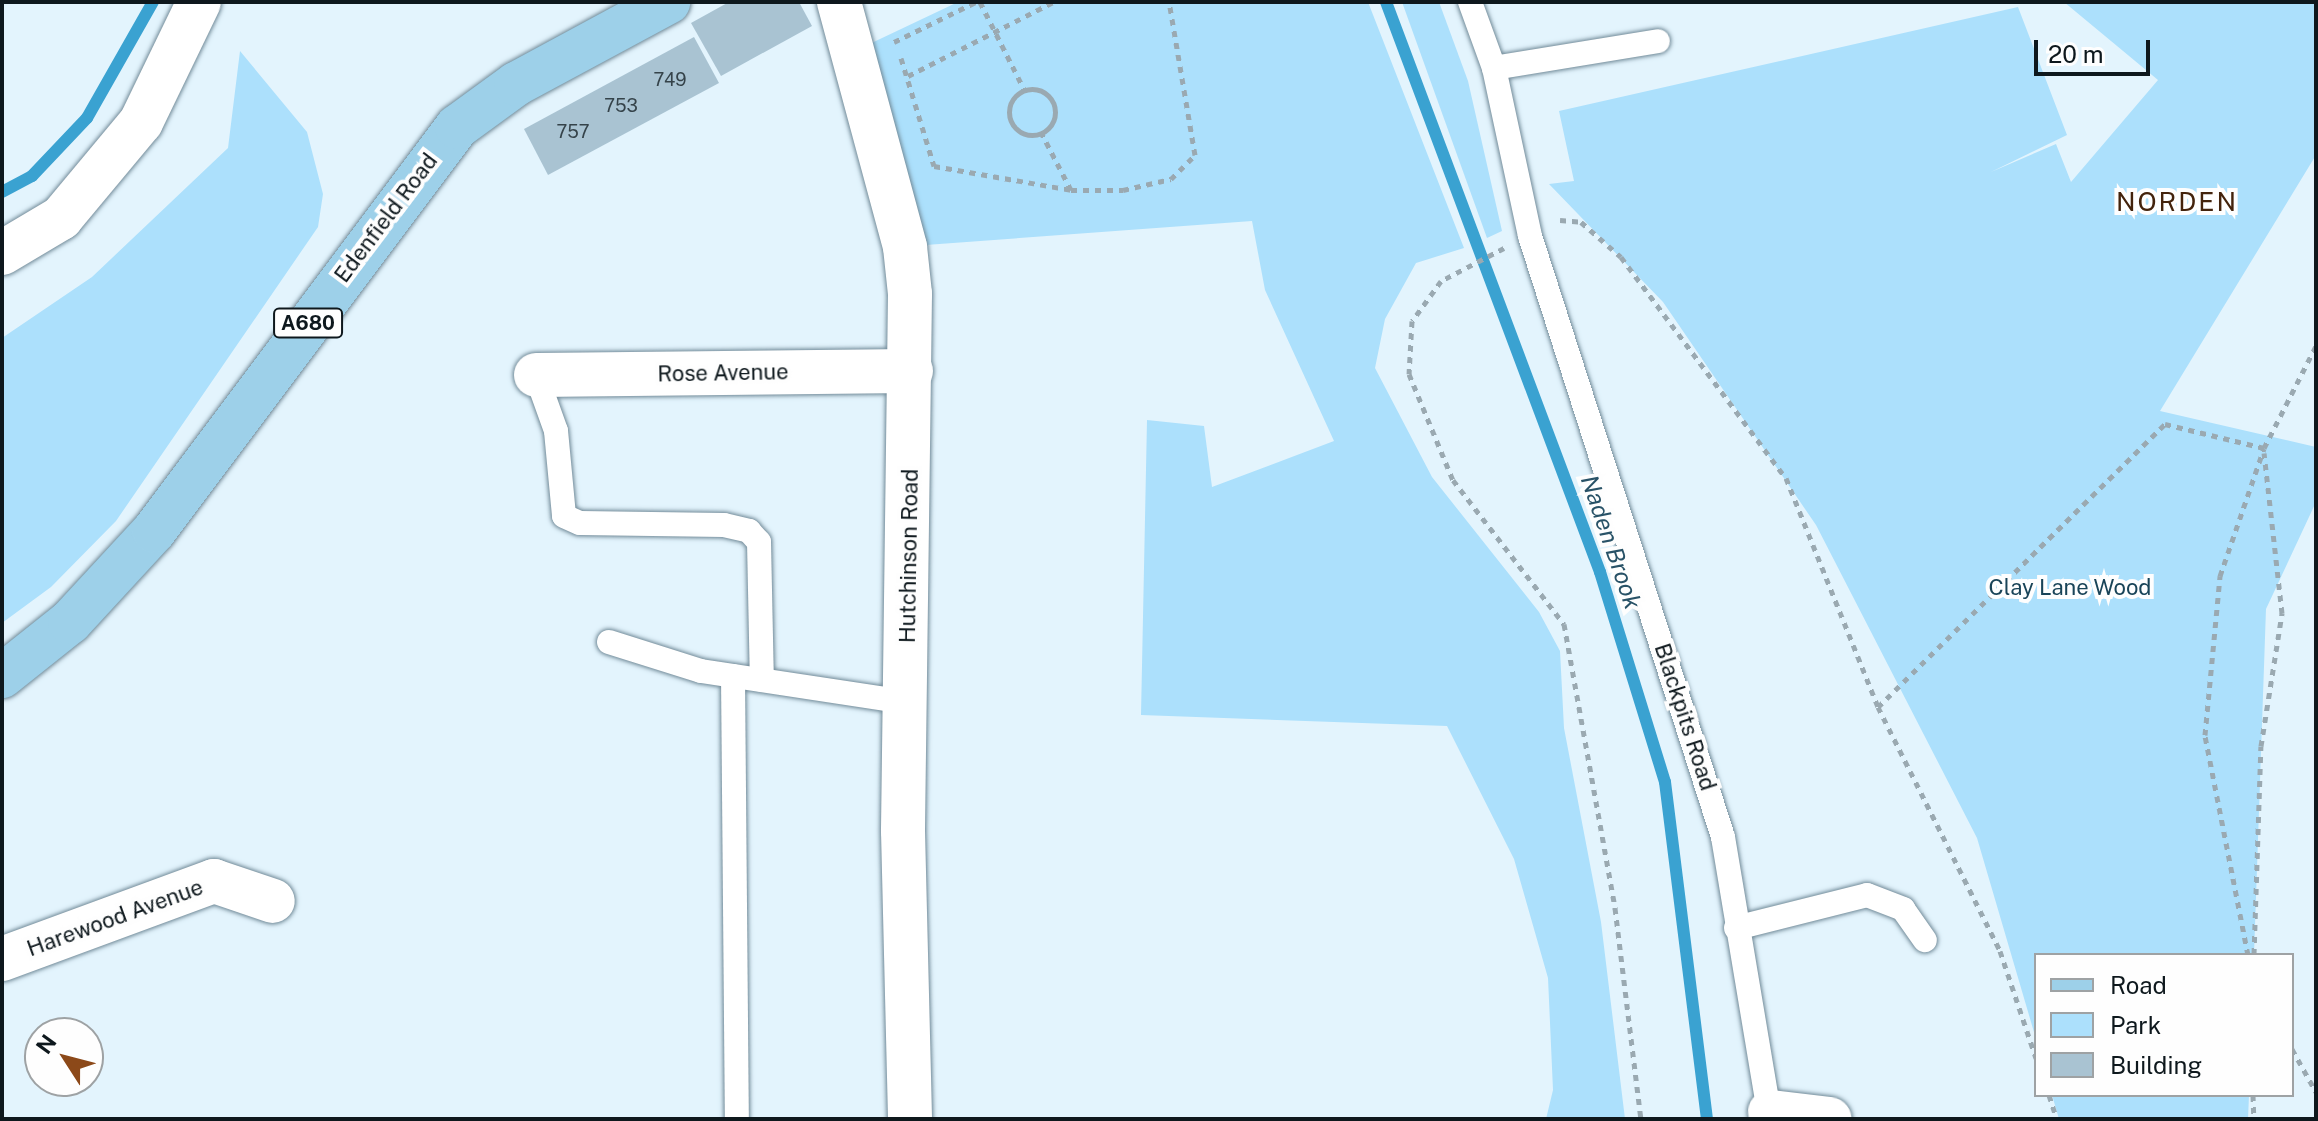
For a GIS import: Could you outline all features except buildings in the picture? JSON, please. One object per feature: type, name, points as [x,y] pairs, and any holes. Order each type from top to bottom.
[{"type":"main road","name":"Edenfield Road","points":[[2,676],[70,622],[154,531],[457,127],[516,84],[653,6]]},
{"type":"street","points":[[2,253],[61,218],[141,122],[199,2]]},
{"type":"street","name":"Hutchinson Road","points":[[839,2],[905,247],[911,371],[905,702],[910,1119]]},
{"type":"street","name":"Rose Avenue","points":[[536,375],[911,371]]},
{"type":"street","name":"Harewood Avenue","points":[[2,959],[214,881],[273,901]]},
{"type":"street","points":[[1770,1115],[1830,1119]]},
{"type":"lane","name":"Blackpits Road","points":[[1470,2],[1494,68],[1527,218],[1723,837],[1770,1115]]},
{"type":"lane","points":[[1494,68],[1658,41]]},
{"type":"lane","points":[[536,375],[556,431],[564,516],[580,523],[724,525],[749,531],[759,542],[762,680]]},
{"type":"lane","points":[[609,642],[733,676],[905,702]]},
{"type":"lane","points":[[733,676],[737,1119]]},
{"type":"lane","points":[[1736,928],[1867,895],[1903,909],[1925,940]]},
{"type":"path","points":[[894,42],[978,2],[1024,89]]},
{"type":"path","points":[[908,76],[1053,2]]},
{"type":"path","points":[[886,28],[908,76],[934,166],[1071,190],[1123,190],[1171,179],[1195,155],[1169,2]]},
{"type":"path","points":[[1042,134],[1056,106],[1043,90],[1024,89],[1010,102],[1012,124],[1042,134],[1071,190]]},
{"type":"path","points":[[1527,218],[1581,222],[1621,257],[1786,478],[1878,707],[2000,951],[2034,1052]]},
{"type":"path","points":[[1498,251],[1441,281],[1412,321],[1409,374],[1453,480],[1564,624],[1615,908],[1641,1119]]},
{"type":"path","points":[[2250,953],[2205,735],[2220,576],[2264,448],[2316,346]]},
{"type":"path","points":[[1878,707],[2165,424],[2264,448]]},
{"type":"path","points":[[2251,953],[2261,746],[2282,613],[2264,448]]},
{"type":"path","points":[[2294,1053],[2316,1092]]},
{"type":"path","points":[[2050,1097],[2057,1119]]},
{"type":"path","points":[[2253,1097],[2254,1119]]},
{"type":"green space","points":[[958,2],[1368,2],[1464,248],[1416,263],[1385,319],[1375,368],[1432,477],[1539,612],[1560,651],[1564,728],[1601,922],[1625,1119],[1546,1119],[1553,1090],[1548,978],[1514,859],[1447,726],[1141,715],[1147,420],[1204,426],[1212,487],[1334,441],[1265,290],[1252,221],[912,246],[861,48]]},
{"type":"green space","points":[[1402,2],[1439,2],[1468,81],[1502,231],[1487,238]]},
{"type":"green space","name":"Clay Lane Wood","points":[[2064,2],[2316,2],[2316,155],[2160,411],[2316,447],[2316,502],[2266,609],[2254,953],[2034,953],[2034,1032],[1977,838],[1816,525],[1663,302],[1549,184],[1574,181],[1559,111],[2018,7],[2067,135],[1991,172],[2056,144],[2071,182],[2158,80]]},
{"type":"green space","points":[[240,51],[307,132],[323,194],[318,227],[116,521],[51,587],[2,623],[2,338],[92,277],[228,148]]},
{"type":"green space","points":[[2053,1097],[2249,1097],[2248,1119],[2059,1119]]},
{"type":"waterway","points":[[2,192],[32,176],[87,118],[153,2]]},
{"type":"waterway","name":"Naden Brook","points":[[1386,2],[1600,572],[1665,782],[1707,1119]]},
{"type":"district","name":"NORDEN","points":[[2177,202]]}]
